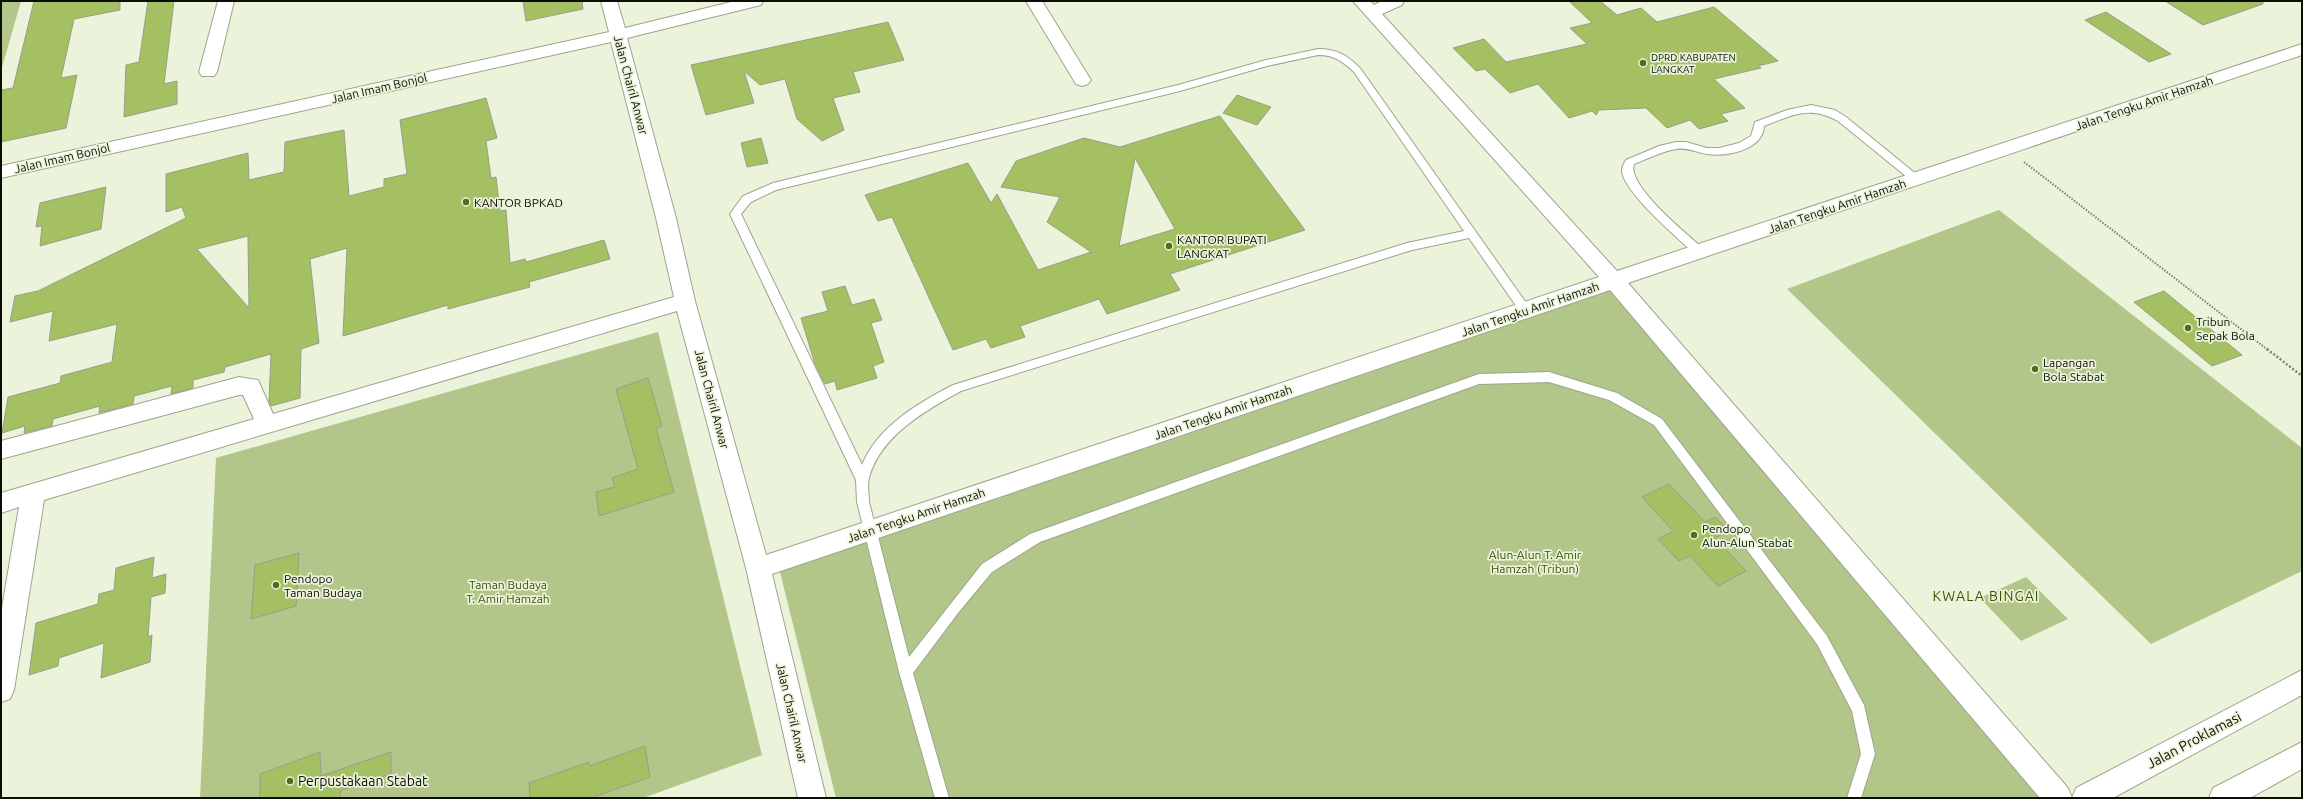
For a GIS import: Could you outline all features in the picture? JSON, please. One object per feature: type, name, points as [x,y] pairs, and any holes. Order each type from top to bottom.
[{"type":"street","points":[[208,72],[226,1]]},
{"type":"street","name":"Jalan Chairil Anwar","points":[[609,1],[666,218],[685,301],[758,568],[812,798]]},
{"type":"street","name":"Jalan Imam Bonjol","points":[[1,172],[618,35],[755,1]]},
{"type":"street","points":[[1034,1],[1082,80]]},
{"type":"street","points":[[1366,6],[1396,1]]},
{"type":"street","points":[[1366,6],[1614,280],[2058,798]]},
{"type":"street","name":"Jalan Tengku Amir Hamzah","points":[[758,568],[1614,280],[1917,180],[2302,49]]},
{"type":"street","points":[[1,503],[685,301]]},
{"type":"street","points":[[1,450],[239,386],[250,386],[267,424]]},
{"type":"street","points":[[1,690],[33,494]]},
{"type":"street","name":"Jalan Proklamasi","points":[[2086,798],[2302,682]]},
{"type":"street","points":[[2223,798],[2302,755]]},
{"type":"lane","points":[[942,798],[906,672],[863,502],[862,479],[735,214],[747,199],[773,187],[1180,88],[1266,63],[1318,52],[1330,52],[1343,57],[1356,70],[1525,310]]},
{"type":"lane","points":[[1700,252],[1648,201],[1628,175],[1627,168],[1630,162],[1667,148],[1683,145],[1707,151],[1722,152],[1742,146],[1753,140],[1758,134],[1759,124],[1798,109],[1819,108],[1830,110],[1917,180]]},
{"type":"lane","points":[[862,479],[872,455],[902,424],[928,403],[957,388],[1411,246],[1472,233]]},
{"type":"lane","points":[[906,672],[953,609],[987,568],[1035,538],[1480,379],[1549,377],[1613,396],[1658,422],[1822,640],[1859,710],[1868,754],[1854,798]]},
{"type":"path","points":[[2008,149],[2302,376]]},
{"type":"green space","points":[[1,1],[21,1],[1,71]]},
{"type":"green space","name":"Lapangan Bola Stabat","points":[[1999,210],[2302,448],[2302,571],[2151,644],[1787,289]]},
{"type":"green space","name":"Alun-Alun T. Amir Hamzah (Tribun)","points":[[1613,286],[2051,798],[836,798],[778,564]]},
{"type":"green space","name":"Taman Budaya T. Amir Hamzah","points":[[658,332],[762,755],[643,798],[200,798],[216,458]]},
{"type":"green space","points":[[2026,577],[2068,619],[2021,641],[1980,598]]},
{"type":"building","points":[[34,1],[120,1],[120,10],[74,19],[61,78],[77,75],[66,128],[1,142],[1,90],[13,88]]},
{"type":"building","points":[[148,1],[174,1],[164,84],[177,81],[177,104],[124,117],[126,65],[139,62]]},
{"type":"building","points":[[523,1],[582,1],[583,9],[526,21]]},
{"type":"building","name":"DPRD KABUPATEN LANGKAT","points":[[1569,1],[1600,1],[1617,15],[1641,8],[1657,22],[1714,7],[1778,61],[1758,66],[1761,68],[1714,79],[1745,108],[1721,114],[1728,121],[1699,129],[1690,120],[1667,128],[1646,108],[1599,110],[1596,115],[1592,111],[1569,118],[1538,84],[1510,93],[1485,69],[1476,71],[1453,48],[1484,39],[1506,62],[1587,44],[1570,28],[1592,23]]},
{"type":"building","points":[[2165,1],[2263,1],[2263,4],[2203,25]]},
{"type":"building","points":[[2106,12],[2171,54],[2149,62],[2085,20]]},
{"type":"building","points":[[888,22],[904,60],[853,72],[860,92],[833,98],[844,130],[822,141],[797,119],[785,79],[760,85],[744,71],[754,103],[706,115],[691,65]]},
{"type":"building","points":[[1237,95],[1271,107],[1257,125],[1223,113]]},
{"type":"building","points":[[486,98],[497,138],[486,141],[491,178],[496,177],[500,211],[506,210],[510,263],[525,259],[526,262],[604,240],[610,259],[529,282],[530,287],[448,309],[448,305],[343,336],[347,248],[310,259],[319,343],[301,349],[300,398],[271,406],[269,401],[271,354],[225,367],[224,372],[193,380],[193,388],[171,394],[172,386],[134,396],[133,404],[99,413],[100,406],[53,419],[52,426],[24,433],[25,426],[2,433],[8,397],[60,383],[61,376],[112,362],[117,324],[49,341],[53,311],[10,322],[15,296],[38,291],[186,218],[182,207],[166,212],[166,174],[248,153],[249,180],[284,172],[285,142],[344,130],[349,196],[384,187],[384,179],[407,174],[400,120]],"holes":[[[248,236],[249,308],[197,249]]]},
{"type":"building","name":"KANTOR BUPATI LANGKAT","points":[[1220,116],[1305,230],[1170,274],[1180,290],[1107,314],[1099,299],[1020,326],[1025,337],[991,348],[986,339],[953,350],[892,217],[878,221],[865,195],[968,163],[991,203],[997,194],[1038,270],[1091,252],[1047,222],[1060,197],[1001,187],[1016,161],[1084,138],[1120,147]],"holes":[[[1135,158],[1175,229],[1119,246]]]},
{"type":"building","points":[[761,138],[768,163],[747,167],[741,143]]},
{"type":"building","points":[[106,187],[101,229],[40,246],[42,226],[36,227],[40,203]]},
{"type":"building","points":[[845,286],[852,305],[874,299],[882,320],[871,323],[884,362],[873,366],[877,378],[837,390],[835,381],[825,384],[815,364],[801,318],[828,311],[822,292]]},
{"type":"building","name":"Tribun Sepak Bola","points":[[2164,291],[2242,355],[2212,366],[2134,302]]},
{"type":"building","points":[[648,378],[662,426],[656,428],[674,492],[599,516],[596,492],[615,487],[612,478],[638,469],[616,389]]},
{"type":"building","name":"Pendopo Alun-Alun Stabat","points":[[1669,484],[1705,522],[1715,517],[1729,531],[1715,538],[1746,571],[1718,586],[1690,556],[1679,561],[1658,539],[1673,531],[1642,497]]},
{"type":"building","name":"Pendopo Taman Budaya","points":[[299,553],[296,606],[251,619],[255,565]]},
{"type":"building","points":[[154,557],[152,578],[166,574],[165,593],[151,597],[148,637],[152,635],[150,662],[101,678],[104,643],[59,658],[58,666],[29,675],[36,623],[98,604],[99,594],[114,590],[116,568]]},
{"type":"building","points":[[645,746],[650,777],[591,798],[530,798],[529,783],[589,762],[589,766]]},
{"type":"building","name":"Perpustakaan Stabat","points":[[320,752],[321,776],[391,752],[391,774],[340,791],[340,798],[260,798],[260,774]]},
{"type":"place","name":"DPRD KABUPATEN LANGKAT","points":[[1643,63]]},
{"type":"place","name":"KANTOR BPKAD","points":[[466,202]]},
{"type":"place","name":"KANTOR BUPATI LANGKAT","points":[[1169,246]]},
{"type":"place","name":"Tribun Sepak Bola","points":[[2188,328]]},
{"type":"place","name":"Lapangan Bola Stabat","points":[[2035,369]]},
{"type":"place","name":"Pendopo Alun-Alun Stabat","points":[[1694,535]]},
{"type":"place","name":"Pendopo Taman Budaya","points":[[276,585]]},
{"type":"place","name":"Perpustakaan Stabat","points":[[290,781]]},
{"type":"district","name":"KWALA BINGAI","points":[[1986,596]]}]
